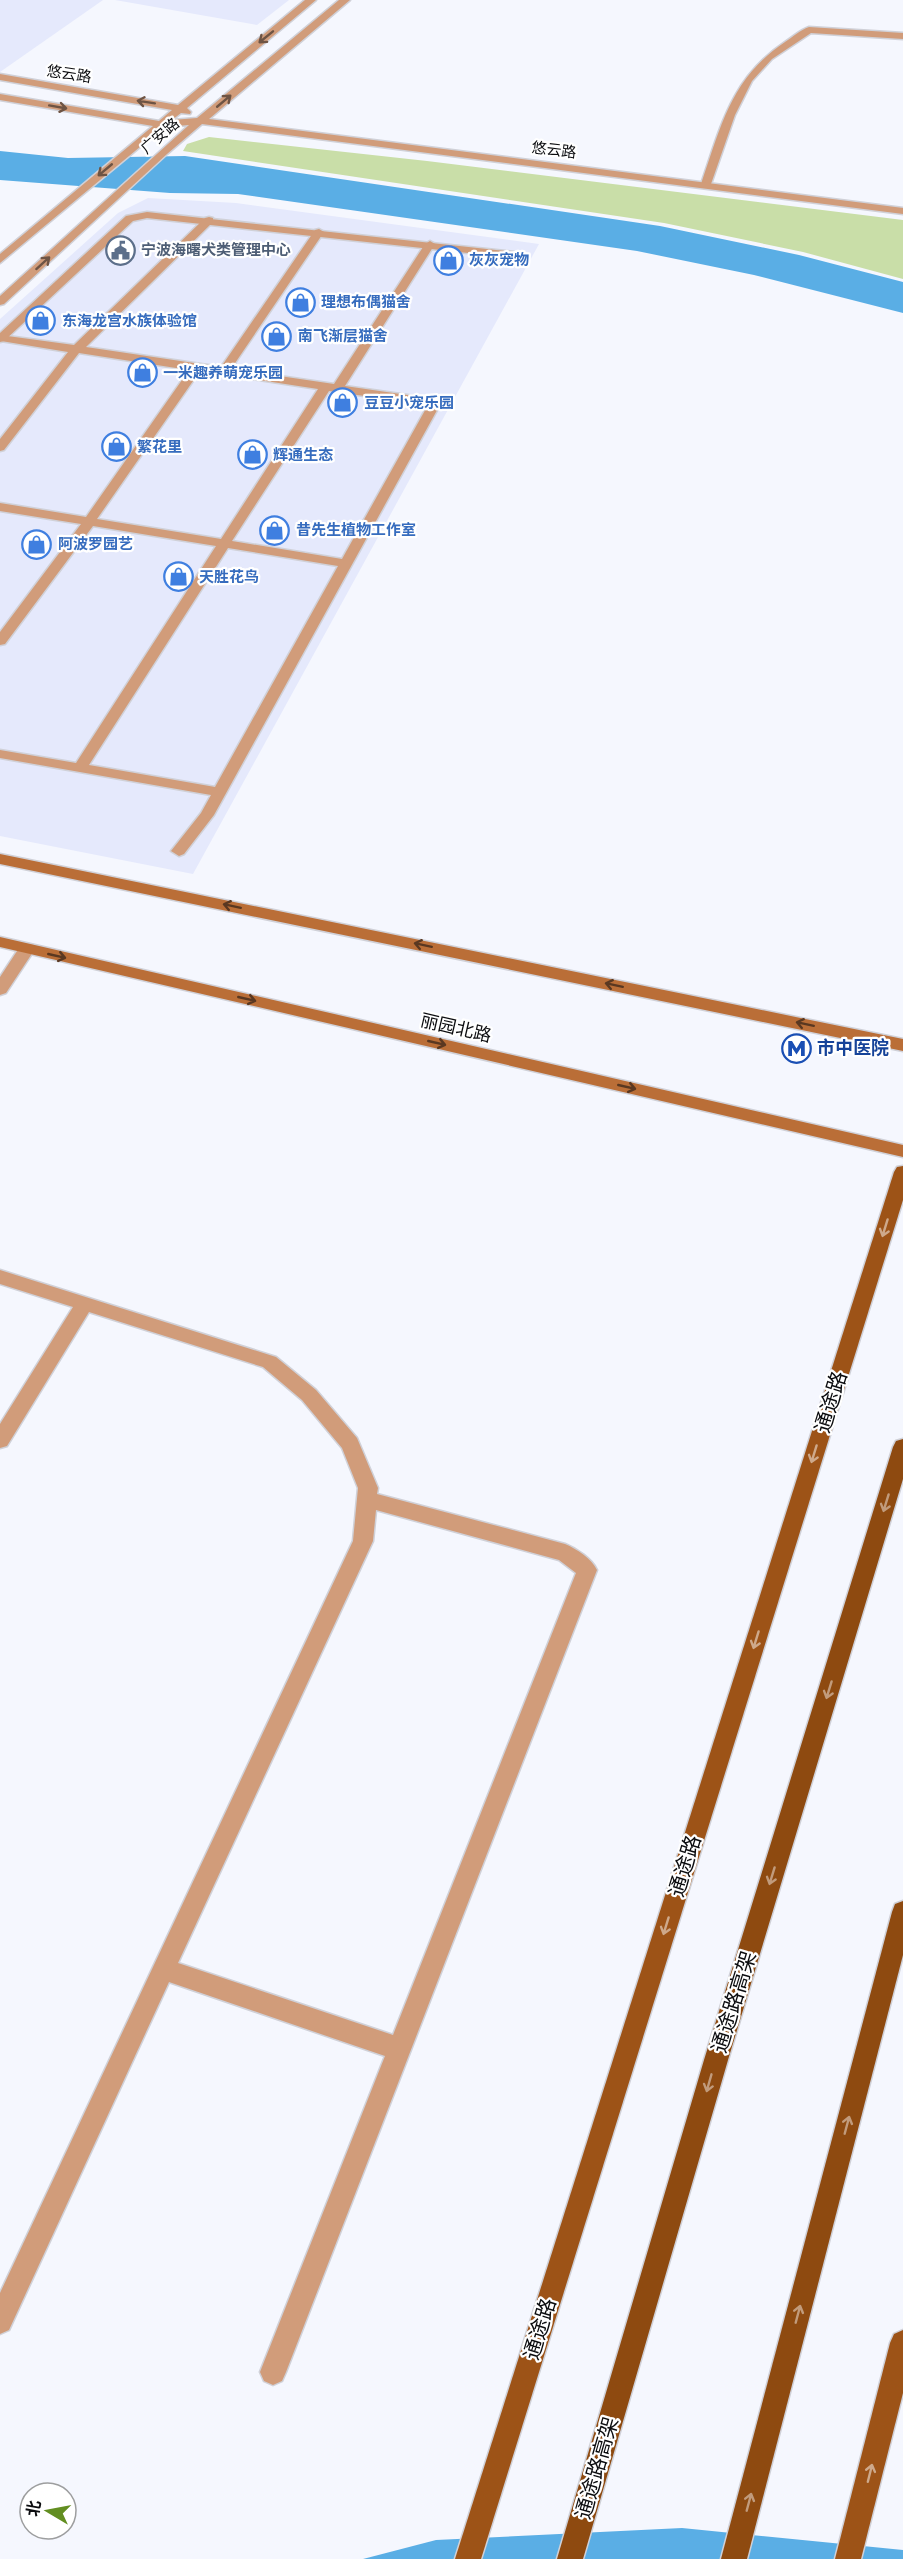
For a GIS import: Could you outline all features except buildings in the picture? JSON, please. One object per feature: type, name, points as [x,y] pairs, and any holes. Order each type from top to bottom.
[{"type":"highway","name":"通途路高架","points":[[570,2559],[716,2060],[903,1447]]},
{"type":"highway","points":[[734,2559],[903,1912]]},
{"type":"main road","points":[[0,859],[903,1045]]},
{"type":"main road","name":"丽园北路","points":[[0,942],[903,1150]]},
{"type":"main road","name":"通途路","points":[[468,2559],[903,1172]]},
{"type":"main road","points":[[848,2559],[903,2343]]},
{"type":"street","name":"广安路","points":[[0,260],[311,0]]},
{"type":"street","name":"广安路","points":[[0,302],[163,152],[345,0]]},
{"type":"street","points":[[706,184],[730,115],[748,80],[769,57],[809,30],[830,29],[876,36],[903,36]]},
{"type":"street","name":"悠云路","points":[[0,77],[180,108],[201,121]]},
{"type":"street","name":"悠云路","points":[[0,97],[160,124],[201,121],[903,211]]},
{"type":"street","points":[[0,338],[130,218],[147,215],[430,244],[514,255]]},
{"type":"street","points":[[0,447],[75,351],[208,220]]},
{"type":"street","points":[[224,371],[319,232]]},
{"type":"street","points":[[80,768],[223,544],[430,244]]},
{"type":"street","points":[[0,338],[435,403],[207,815],[179,851]]},
{"type":"street","points":[[0,641],[89,522],[197,367]]},
{"type":"street","points":[[0,507],[344,564]]},
{"type":"street","points":[[0,754],[219,792]]},
{"type":"street","points":[[0,989],[27,949]]},
{"type":"street","points":[[0,1277],[268,1362],[309,1395],[350,1444],[368,1488],[363,1540],[0,2321]]},
{"type":"street","points":[[0,1440],[84,1304]]},
{"type":"street","points":[[273,2372],[587,1570],[565,1553],[367,1499]]},
{"type":"street","points":[[163,1969],[400,2049]]},
{"type":"shaded area","points":[[0,0],[103,0],[0,72]]},
{"type":"shaded area","points":[[115,0],[289,0],[257,25]]},
{"type":"shaded area","name":"天胜花鸟","points":[[148,198],[236,203],[539,244],[193,874],[0,836],[0,319],[118,213]]},
{"type":"green space","points":[[209,137],[427,161],[903,220],[903,279],[803,252],[664,223],[183,151],[187,144]]},
{"type":"water","points":[[0,151],[68,158],[185,156],[660,226],[799,255],[903,282],[903,313],[754,275],[637,251],[238,194],[170,193],[0,180]]},
{"type":"water","points":[[682,2528],[903,2550],[903,2559],[363,2559],[436,2540]]},
{"type":"place","name":"宁波海曙犬类管理中心","points":[[120,250]]},
{"type":"place","name":"灰灰宠物","points":[[448,260]]},
{"type":"place","name":"理想布偶猫舍","points":[[300,302]]},
{"type":"place","name":"东海龙宫水族体验馆","points":[[41,321]]},
{"type":"place","name":"南飞渐层猫舍","points":[[277,336]]},
{"type":"place","name":"一米趣养萌宠乐园","points":[[142,373]]},
{"type":"place","name":"豆豆小宠乐园","points":[[343,403]]},
{"type":"place","name":"繁花里","points":[[116,447]]},
{"type":"place","name":"辉通生态","points":[[252,455]]},
{"type":"place","name":"昔先生植物工作室","points":[[275,530]]},
{"type":"place","name":"阿波罗园艺","points":[[37,544]]},
{"type":"place","name":"天胜花鸟","points":[[178,577]]},
{"type":"place","name":"市中医院","points":[[796,1048]]}]
